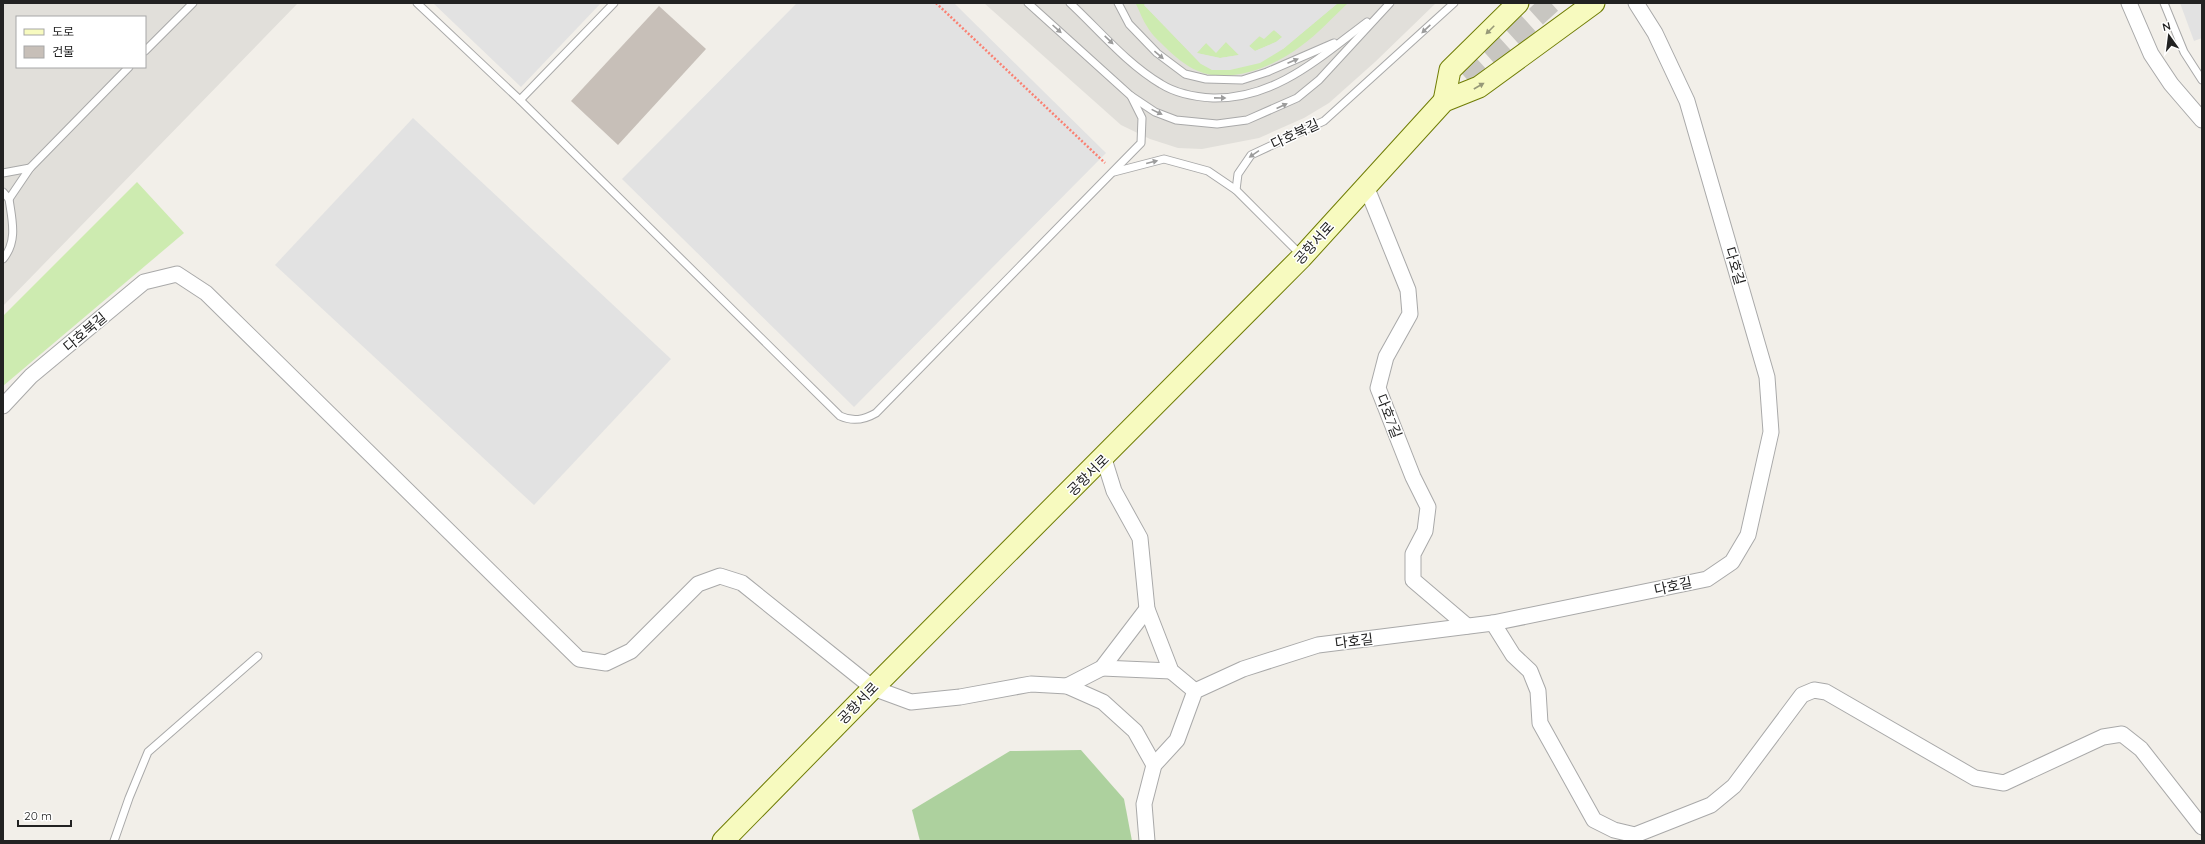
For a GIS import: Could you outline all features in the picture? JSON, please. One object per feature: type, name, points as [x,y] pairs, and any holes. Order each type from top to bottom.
[{"type":"street","points":[[1444,101],[1450,70],[1518,3]]},
{"type":"street","points":[[1444,101],[1478,87],[1594,3]]},
{"type":"street","name":"다호길","points":[[1195,691],[1243,669],[1318,645],[1493,623],[1707,579],[1732,562],[1748,535],[1771,432],[1767,377],[1687,100],[1655,33],[1636,3]]},
{"type":"street","points":[[2130,3],[2151,54],[2171,84],[2202,120]]},
{"type":"street","name":"공항서로","points":[[724,841],[873,688],[1104,459],[1303,256],[1444,101]]},
{"type":"street","name":"다호7길","points":[[1366,186],[1408,290],[1410,314],[1386,357],[1378,388],[1413,477],[1428,507],[1425,531],[1413,554],[1413,580],[1467,626]]},
{"type":"street","name":"다호북길","points":[[3,406],[31,376],[144,282],[177,274],[206,292],[579,659],[606,663],[631,651],[698,584],[720,576],[742,583],[873,688]]},
{"type":"street","points":[[1104,459],[1114,491],[1140,538],[1147,608],[1171,671],[1195,691],[1176,740],[1154,765],[1144,804],[1147,841]]},
{"type":"street","points":[[1067,686],[1102,668],[1147,608]]},
{"type":"street","points":[[1493,623],[1513,655],[1530,671],[1538,692],[1540,723],[1594,820],[1614,830],[1635,835],[1711,805],[1734,786],[1802,695],[1814,690],[1826,692],[1975,778],[2004,783],[2103,738],[2122,734],[2141,749],[2202,827]]},
{"type":"street","points":[[1102,668],[1171,671]]},
{"type":"street","points":[[873,688],[911,702],[960,697],[1031,684],[1067,686],[1103,702],[1135,731],[1154,765]]},
{"type":"lane","points":[[146,50],[193,3]]},
{"type":"lane","points":[[417,3],[520,100],[840,416],[848,420],[865,419],[876,413],[1141,143],[1142,118],[1131,96]]},
{"type":"lane","points":[[520,100],[614,3]]},
{"type":"lane","points":[[1028,3],[1131,96],[1155,112],[1176,120],[1217,124],[1247,120],[1297,98],[1319,80],[1380,12]]},
{"type":"lane","points":[[1070,3],[1136,65],[1160,84],[1176,92],[1201,98],[1232,98],[1265,90],[1304,70],[1390,3]]},
{"type":"lane","points":[[1118,3],[1129,24],[1157,53],[1185,74],[1206,79],[1242,80],[1267,72],[1346,38]]},
{"type":"lane","name":"다호북길","points":[[1236,190],[1238,174],[1251,154],[1324,121],[1454,3]]},
{"type":"lane","points":[[2164,3],[2184,52],[2202,80]]},
{"type":"lane","points":[[9,199],[30,168],[128,68]]},
{"type":"lane","points":[[1114,172],[1164,159],[1208,171],[1236,190],[1303,256]]},
{"type":"lane","points":[[3,173],[30,168]]},
{"type":"lane","points":[[3,192],[9,199],[14,236],[9,252],[3,259]]},
{"type":"lane","points":[[114,841],[129,798],[148,752],[258,656]]},
{"type":"path","points":[[936,3],[1114,172]]},
{"type":"shaded area","points":[[3,3],[298,3],[3,306]]},
{"type":"shaded area","points":[[433,3],[601,3],[521,87]]},
{"type":"shaded area","points":[[797,3],[954,3],[1106,153],[854,407],[622,179]]},
{"type":"shaded area","points":[[984,3],[1436,3],[1375,62],[1329,103],[1304,118],[1259,138],[1202,149],[1178,148],[1150,139],[1121,125]]},
{"type":"shaded area","points":[[1146,3],[1338,3],[1283,49],[1260,63],[1230,70],[1212,70],[1201,64],[1144,5]],"holes":[[[1274,30],[1282,37],[1276,42],[1255,51],[1249,46],[1259,36],[1264,39]],[[1226,42],[1239,55],[1220,58],[1197,53],[1206,43],[1216,53]]]},
{"type":"shaded area","points":[[2180,3],[2202,3],[2202,38],[2194,41]]},
{"type":"shaded area","points":[[413,118],[671,359],[534,505],[275,265]]},
{"type":"green space","points":[[1146,3],[1144,5],[1201,64],[1283,49],[1338,3],[1348,3],[1301,46],[1279,60],[1252,71],[1238,75],[1224,76],[1211,75],[1198,71],[1185,64],[1168,50],[1150,31],[1136,4]]},
{"type":"green space","points":[[1274,30],[1283,37],[1276,42],[1255,51],[1249,46],[1260,36]]},
{"type":"green space","points":[[1226,42],[1239,55],[1220,58],[1196,53],[1206,43]]},
{"type":"green space","points":[[137,182],[184,233],[3,386],[3,316]]},
{"type":"green space","points":[[1081,750],[1124,799],[1132,841],[920,841],[912,810],[1010,751]]},
{"type":"building","points":[[659,6],[706,49],[618,145],[571,101]]},
{"type":"tunnel","points":[[1444,100],[1551,3]]}]
